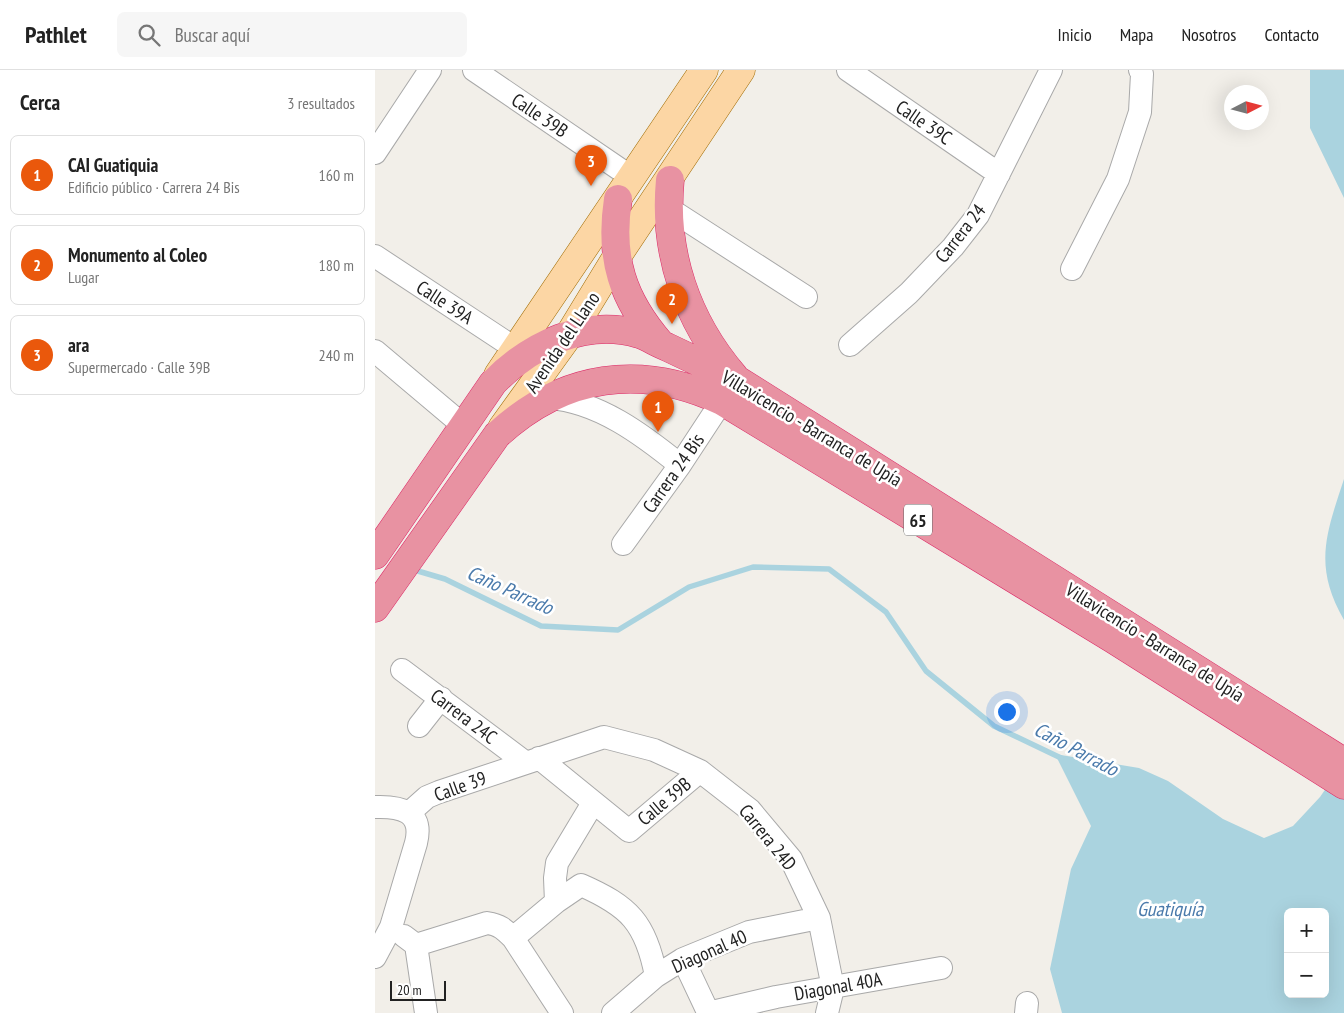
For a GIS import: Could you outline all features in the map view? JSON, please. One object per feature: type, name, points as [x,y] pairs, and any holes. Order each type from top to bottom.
[{"type":"highway","points":[[670,180],[668,208],[673,257],[688,303],[711,346],[729,390]]},
{"type":"highway","points":[[625,188],[614,239],[623,285],[635,310],[662,345]]},
{"type":"highway","name":"Villavicencio - Barranca de Upía","points":[[493,383],[509,367],[528,353],[569,335],[587,332],[622,331],[640,334],[662,345],[729,390],[1118,630],[1344,762]]},
{"type":"highway","name":"Villavicencio - Barranca de Upía","points":[[497,435],[519,416],[549,398],[591,383],[636,378],[729,390]]},
{"type":"highway","name":"Avenida del Llano","points":[[375,555],[493,383]]},
{"type":"highway","name":"Avenida del Llano","points":[[375,608],[497,435]]},
{"type":"highway","name":"Villavicencio - Barranca de Upía","points":[[1118,630],[1344,785]]},
{"type":"main road","name":"Avenida del Llano","points":[[493,383],[704,70]]},
{"type":"main road","name":"Avenida del Llano","points":[[497,435],[569,335],[617,258],[741,70]]},
{"type":"street","points":[[375,153],[431,70]]},
{"type":"street","name":"Calle 39B","points":[[474,70],[625,188]]},
{"type":"street","name":"Calle 39C","points":[[848,70],[999,174]]},
{"type":"street","name":"Carrera 24","points":[[851,345],[904,298],[953,247],[978,215],[1051,70]]},
{"type":"street","points":[[1072,269],[1118,179],[1140,112],[1142,74],[1140,70]]},
{"type":"street","points":[[668,208],[806,297]]},
{"type":"street","name":"Calle 39A","points":[[375,256],[516,349]]},
{"type":"street","points":[[375,351],[464,426]]},
{"type":"street","name":"Carrera 24 Bis","points":[[623,544],[681,465],[729,390]]},
{"type":"street","points":[[549,398],[570,399],[617,420],[681,465]]},
{"type":"street","name":"Carrera 24C","points":[[402,670],[533,760],[629,831]]},
{"type":"street","points":[[419,726],[441,698]]},
{"type":"street","name":"Calle 39","points":[[375,957],[391,927],[418,837],[416,824],[409,813],[427,797],[604,737]]},
{"type":"street","name":"Carrera 24D","points":[[604,737],[654,750],[700,771],[751,810],[791,860],[819,918],[833,988]]},
{"type":"street","name":"Calle 39B","points":[[629,831],[700,771]]},
{"type":"street","points":[[556,902],[555,878],[557,862],[593,803]]},
{"type":"street","points":[[375,807],[394,806],[409,813]]},
{"type":"street","points":[[513,938],[556,902],[581,885],[611,898],[634,919],[651,947],[656,976]]},
{"type":"street","name":"Diagonal 40","points":[[613,1013],[656,976],[683,960],[749,932],[819,918]]},
{"type":"street","points":[[416,946],[487,923],[504,928],[513,938],[562,1013]]},
{"type":"street","points":[[391,927],[416,946],[426,1013]]},
{"type":"street","points":[[683,960],[708,1013]]},
{"type":"street","name":"Diagonal 40A","points":[[708,1013],[776,997],[941,968]]},
{"type":"street","points":[[827,1013],[833,988]]},
{"type":"water","points":[[1310,70],[1344,70],[1344,198],[1310,128]]},
{"type":"water","points":[[1344,479],[1344,620],[1334,601],[1328,583],[1326,550],[1332,517]]},
{"type":"water","name":"Guatiquía","points":[[1055,754],[1139,768],[1168,781],[1223,819],[1264,838],[1293,826],[1320,797],[1344,762],[1344,1013],[1062,1013],[1050,969],[1071,869],[1091,826]]},
{"type":"waterway","name":"Caño Parrado","points":[[411,569],[445,579],[541,626],[618,630],[689,587],[753,567],[829,569],[886,612],[926,671],[994,726],[1061,758]]},
{"type":"place","name":"ara","points":[[591,186]]},
{"type":"place","name":"Monumento al Coleo","points":[[672,324]]},
{"type":"place","name":"CAI Guatiquia","points":[[658,432]]}]
